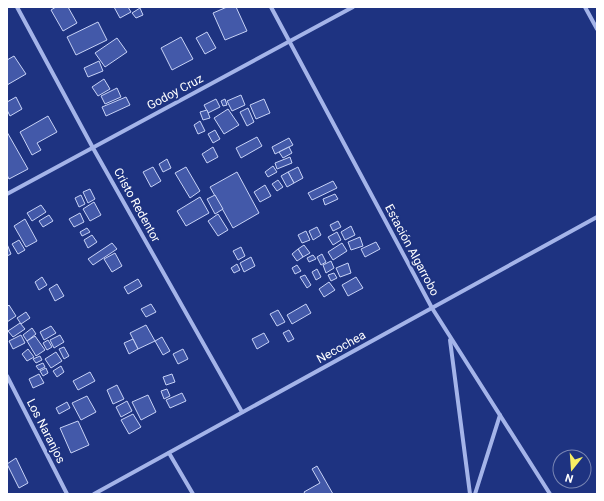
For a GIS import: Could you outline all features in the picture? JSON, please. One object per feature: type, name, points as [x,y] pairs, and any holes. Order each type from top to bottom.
[{"type":"street","name":"Cristo Redentor","points":[[17,7],[93,148],[242,412]]},
{"type":"street","name":"Estación Algarrobo","points":[[271,7],[432,308],[550,494]]},
{"type":"street","name":"Godoy Cruz","points":[[7,194],[353,7]]},
{"type":"street","points":[[585,7],[597,29]]},
{"type":"street","name":"Necochea","points":[[94,494],[597,218]]},
{"type":"street","points":[[450,337],[470,494]]},
{"type":"street","name":"Los Naranjos","points":[[7,376],[67,494]]},
{"type":"street","points":[[475,494],[500,415]]},
{"type":"street","points":[[169,452],[193,494]]},
{"type":"building","points":[[56,7],[68,7],[77,23],[63,31],[51,10]]},
{"type":"building","points":[[114,7],[128,7],[131,12],[120,18]]},
{"type":"building","points":[[227,7],[236,7],[247,31],[225,40],[213,13]]},
{"type":"building","points":[[140,8],[143,15],[136,18],[132,13]]},
{"type":"building","points":[[98,22],[107,40],[76,55],[67,37]]},
{"type":"building","points":[[207,32],[216,48],[205,54],[196,38]]},
{"type":"building","points":[[181,37],[193,59],[172,70],[161,48]]},
{"type":"building","points":[[117,38],[127,52],[105,67],[95,53]]},
{"type":"building","points":[[14,56],[26,74],[7,85],[7,60]]},
{"type":"building","points":[[99,61],[103,71],[88,77],[84,68]]},
{"type":"building","points":[[104,79],[110,89],[98,96],[92,87]]},
{"type":"building","points":[[117,88],[121,97],[105,104],[101,96]]},
{"type":"building","points":[[241,95],[245,105],[232,111],[227,101]]},
{"type":"building","points":[[16,97],[22,109],[10,116],[7,110],[7,102]]},
{"type":"building","points":[[126,97],[130,105],[106,116],[102,107]]},
{"type":"building","points":[[216,99],[220,107],[208,113],[204,105]]},
{"type":"building","points":[[225,99],[227,105],[223,106],[221,101]]},
{"type":"building","points":[[264,99],[270,113],[256,119],[250,105]]},
{"type":"building","points":[[248,108],[254,122],[247,126],[240,112]]},
{"type":"building","points":[[228,109],[239,125],[224,134],[214,118]]},
{"type":"building","points":[[207,110],[210,118],[203,120],[200,112]]},
{"type":"building","points":[[48,116],[57,132],[37,143],[41,150],[32,155],[20,132]]},
{"type":"building","points":[[200,121],[205,131],[198,134],[194,125]]},
{"type":"building","points":[[215,130],[220,139],[213,143],[208,134]]},
{"type":"building","points":[[7,132],[28,169],[9,179],[7,175]]},
{"type":"building","points":[[257,137],[262,146],[241,158],[236,148]]},
{"type":"building","points":[[289,138],[293,145],[275,154],[272,147]]},
{"type":"building","points":[[213,147],[218,157],[207,163],[202,154]]},
{"type":"building","points":[[289,147],[292,153],[283,158],[279,152]]},
{"type":"building","points":[[290,157],[292,163],[277,169],[275,163]]},
{"type":"building","points":[[167,159],[171,168],[163,172],[159,164]]},
{"type":"building","points":[[273,166],[277,172],[268,177],[265,172]]},
{"type":"building","points":[[153,167],[161,181],[151,187],[143,172]]},
{"type":"building","points":[[186,167],[200,191],[190,198],[175,173]]},
{"type":"building","points":[[298,167],[303,178],[294,183],[288,172]]},
{"type":"building","points":[[237,172],[259,213],[233,228],[210,187]]},
{"type":"building","points":[[288,172],[294,183],[287,187],[281,176]]},
{"type":"building","points":[[278,180],[283,187],[277,191],[272,184]]},
{"type":"building","points":[[333,181],[337,188],[312,200],[308,193]]},
{"type":"building","points":[[265,185],[271,196],[260,202],[254,192]]},
{"type":"building","points":[[90,189],[95,199],[88,203],[83,192]]},
{"type":"building","points":[[335,194],[338,199],[325,205],[323,199]]},
{"type":"building","points":[[81,195],[85,204],[79,207],[75,198]]},
{"type":"building","points":[[215,195],[223,209],[215,214],[207,199]]},
{"type":"building","points":[[200,197],[209,213],[186,226],[177,211]]},
{"type":"building","points":[[94,202],[101,215],[90,221],[83,209]]},
{"type":"building","points":[[41,205],[46,212],[32,221],[27,213]]},
{"type":"building","points":[[80,213],[84,222],[74,227],[69,219]]},
{"type":"building","points":[[218,214],[228,230],[218,236],[208,221]]},
{"type":"building","points":[[49,215],[53,221],[43,227],[39,221]]},
{"type":"building","points":[[25,219],[37,241],[26,247],[14,226]]},
{"type":"building","points":[[338,221],[341,227],[333,231],[330,225]]},
{"type":"building","points":[[351,226],[355,235],[345,240],[341,232]]},
{"type":"building","points":[[317,227],[321,235],[313,240],[309,231]]},
{"type":"building","points":[[87,228],[90,232],[82,236],[80,232]]},
{"type":"building","points":[[306,231],[310,240],[302,243],[298,235]]},
{"type":"building","points":[[337,232],[341,240],[333,245],[328,237]]},
{"type":"building","points":[[92,235],[97,242],[88,248],[84,240]]},
{"type":"building","points":[[360,237],[363,246],[351,250],[348,242]]},
{"type":"building","points":[[19,240],[25,250],[18,254],[12,244]]},
{"type":"building","points":[[376,242],[380,249],[365,257],[361,249]]},
{"type":"building","points":[[112,243],[117,249],[93,265],[88,259]]},
{"type":"building","points":[[342,243],[347,251],[333,260],[328,252]]},
{"type":"building","points":[[7,244],[11,254],[7,256]]},
{"type":"building","points":[[304,245],[310,253],[303,257],[298,249]]},
{"type":"building","points":[[241,247],[245,256],[238,260],[233,251]]},
{"type":"building","points":[[298,249],[303,257],[297,261],[292,254]]},
{"type":"building","points":[[115,253],[122,266],[112,272],[104,259]]},
{"type":"building","points":[[322,254],[326,262],[321,265],[317,257]]},
{"type":"building","points":[[313,255],[316,259],[309,262],[307,258]]},
{"type":"building","points":[[251,257],[255,266],[244,272],[240,263]]},
{"type":"building","points":[[331,261],[334,268],[326,273],[323,265]]},
{"type":"building","points":[[348,263],[351,273],[340,277],[336,268]]},
{"type":"building","points":[[237,264],[240,270],[234,273],[231,268]]},
{"type":"building","points":[[297,265],[301,271],[295,274],[292,268]]},
{"type":"building","points":[[317,269],[321,277],[316,280],[312,272]]},
{"type":"building","points":[[334,273],[337,278],[331,281],[328,275]]},
{"type":"building","points":[[305,275],[311,285],[307,288],[300,277]]},
{"type":"building","points":[[42,277],[47,285],[39,290],[35,282]]},
{"type":"building","points":[[356,277],[363,288],[348,296],[342,285]]},
{"type":"building","points":[[138,279],[142,286],[128,294],[124,287]]},
{"type":"building","points":[[329,282],[335,290],[324,297],[319,289]]},
{"type":"building","points":[[57,284],[64,296],[55,301],[49,289]]},
{"type":"building","points":[[151,304],[156,312],[146,317],[141,309]]},
{"type":"building","points":[[306,304],[311,313],[292,324],[287,315]]},
{"type":"building","points":[[9,305],[16,316],[7,322],[7,307]]},
{"type":"building","points":[[278,310],[285,322],[277,326],[270,314]]},
{"type":"building","points":[[26,312],[30,318],[21,324],[17,318]]},
{"type":"building","points":[[20,323],[25,329],[13,337],[8,331]]},
{"type":"building","points":[[146,325],[155,341],[138,349],[130,333]]},
{"type":"building","points":[[51,326],[56,333],[44,340],[40,332]]},
{"type":"building","points":[[32,328],[36,334],[27,341],[23,335]]},
{"type":"building","points":[[289,330],[294,339],[288,342],[283,333]]},
{"type":"building","points":[[264,333],[269,342],[257,349],[252,339]]},
{"type":"building","points":[[21,335],[25,343],[13,349],[9,341]]},
{"type":"building","points":[[60,335],[64,342],[54,348],[50,340]]},
{"type":"building","points":[[35,336],[45,350],[36,356],[27,341]]},
{"type":"building","points":[[162,337],[170,351],[163,355],[155,341]]},
{"type":"building","points":[[133,339],[138,349],[129,354],[124,343]]},
{"type":"building","points":[[48,340],[52,347],[47,350],[43,343]]},
{"type":"building","points":[[64,347],[69,356],[64,359],[59,349]]},
{"type":"building","points":[[28,349],[34,357],[27,361],[22,354]]},
{"type":"building","points":[[183,349],[188,359],[178,364],[173,354]]},
{"type":"building","points":[[56,352],[62,361],[51,368],[45,359]]},
{"type":"building","points":[[40,356],[42,360],[36,363],[33,359]]},
{"type":"building","points":[[43,363],[45,367],[39,370],[36,366]]},
{"type":"building","points":[[61,366],[64,372],[57,377],[53,371]]},
{"type":"building","points":[[46,368],[48,373],[43,376],[40,371]]},
{"type":"building","points":[[90,372],[95,381],[78,390],[73,381]]},
{"type":"building","points":[[39,374],[44,383],[33,388],[29,379]]},
{"type":"building","points":[[172,374],[175,382],[166,385],[163,377]]},
{"type":"building","points":[[117,385],[124,399],[113,404],[107,390]]},
{"type":"building","points":[[167,389],[170,396],[164,399],[161,391]]},
{"type":"building","points":[[182,393],[186,401],[170,408],[166,400]]},
{"type":"building","points":[[148,395],[156,412],[141,420],[132,402]]},
{"type":"building","points":[[87,396],[96,412],[81,420],[72,403]]},
{"type":"building","points":[[127,401],[132,411],[121,417],[116,407]]},
{"type":"building","points":[[67,402],[70,408],[59,414],[56,408]]},
{"type":"building","points":[[133,414],[141,427],[129,434],[121,420]]},
{"type":"building","points":[[78,421],[89,445],[71,453],[60,428]]},
{"type":"building","points":[[16,458],[28,483],[19,488],[7,464]]},
{"type":"building","points":[[317,466],[333,494],[305,494],[304,492],[320,483],[312,469]]}]
